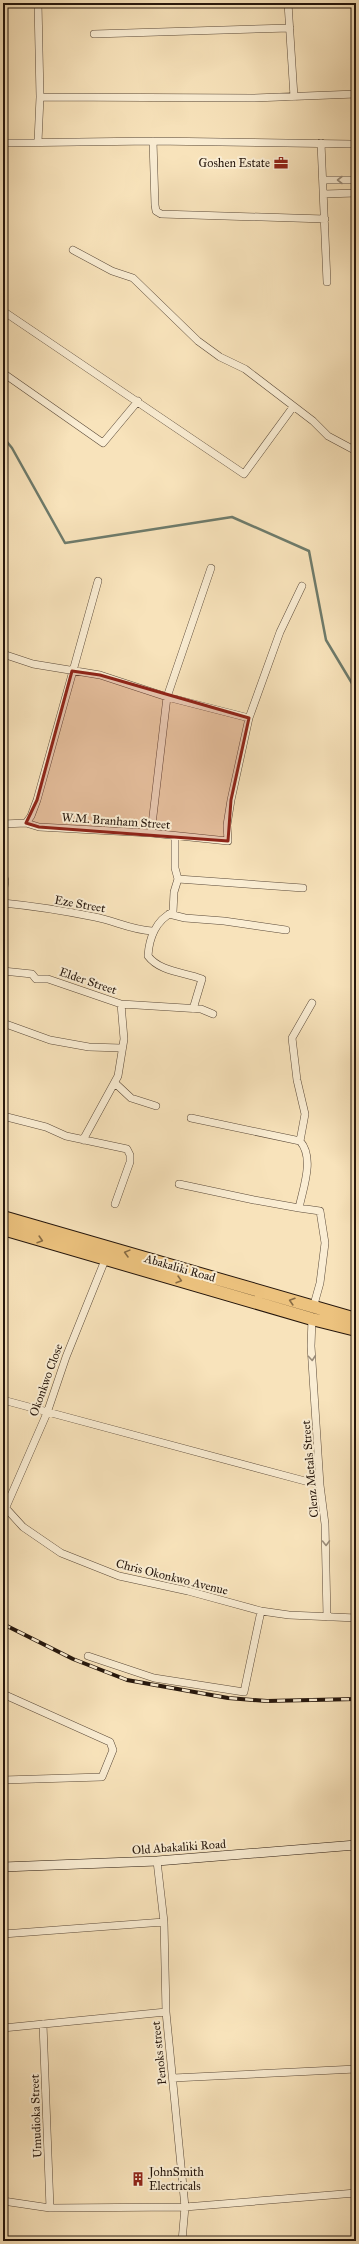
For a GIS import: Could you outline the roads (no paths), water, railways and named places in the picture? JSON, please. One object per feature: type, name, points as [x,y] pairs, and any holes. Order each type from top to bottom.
[{"type":"highway","name":"Abakaliki Road","points":[[3,1217],[313,1313],[356,1330]]},
{"type":"highway","name":"Abakaliki Road","points":[[3,1229],[105,1260],[313,1313],[356,1319]]},
{"type":"main road","name":"Old Abakaliki Road","points":[[3,1867],[157,1861],[356,1845]]},
{"type":"street","points":[[38,3],[40,96],[38,142]]},
{"type":"street","points":[[288,3],[294,97]]},
{"type":"street","points":[[94,34],[290,28]]},
{"type":"street","points":[[40,96],[294,97],[356,94]]},
{"type":"street","points":[[152,141],[156,211],[161,214],[325,219]]},
{"type":"street","points":[[3,143],[152,141],[351,144]]},
{"type":"street","points":[[321,143],[327,282]]},
{"type":"street","points":[[323,180],[356,180]]},
{"type":"street","points":[[324,194],[356,193]]},
{"type":"street","points":[[73,250],[112,271],[133,278],[198,341],[220,357],[245,368],[293,407],[313,421],[328,436],[356,451]]},
{"type":"street","points":[[3,311],[244,474],[293,407]]},
{"type":"street","points":[[3,373],[103,443],[138,401]]},
{"type":"street","points":[[151,833],[167,697],[210,568]]},
{"type":"street","points":[[26,822],[31,816],[38,800],[72,671],[98,581]]},
{"type":"street","points":[[3,654],[33,664],[100,675],[167,697],[249,718],[280,632],[302,586]]},
{"type":"street","name":"W.M. Branham Street","points":[[3,824],[26,822],[39,827],[151,833],[228,841],[227,825],[231,800],[249,718]]},
{"type":"street","points":[[175,836],[175,868],[178,878],[174,892],[173,912],[162,919],[152,932],[148,956],[151,960],[169,970],[189,974],[202,979],[194,1009]]},
{"type":"street","points":[[3,873],[5,881],[3,894]]},
{"type":"street","points":[[178,878],[302,888]]},
{"type":"street","name":"Eze Street","points":[[3,903],[94,917],[123,924],[135,930],[152,932]]},
{"type":"street","points":[[169,914],[185,918],[224,921],[286,930]]},
{"type":"street","name":"Elder Street","points":[[3,970],[32,974],[36,979],[48,979],[121,1004],[201,1009],[213,1014]]},
{"type":"street","points":[[300,1141],[305,1114],[297,1080],[292,1038],[312,1003]]},
{"type":"street","points":[[84,1140],[118,1076],[121,1048],[124,1039],[121,1004]]},
{"type":"street","points":[[3,1023],[50,1040],[89,1047],[121,1048]]},
{"type":"street","points":[[114,1083],[131,1098],[156,1106]]},
{"type":"street","points":[[3,1116],[22,1120],[84,1140],[127,1149],[130,1155],[115,1204]]},
{"type":"street","points":[[179,1184],[299,1208],[307,1173],[306,1149],[300,1141],[191,1118]]},
{"type":"street","name":"Clenz Metals Street","points":[[299,1208],[320,1211],[325,1242],[320,1283],[313,1313],[311,1346],[320,1485],[325,1524],[327,1617]]},
{"type":"street","name":"Okonkwo Close","points":[[5,1506],[47,1413],[66,1357],[105,1260]]},
{"type":"street","points":[[3,1400],[320,1485]]},
{"type":"street","name":"Chris Okonkwo Avenue","points":[[5,1506],[23,1527],[61,1553],[83,1563],[120,1576],[188,1591],[261,1611],[356,1618]]},
{"type":"street","points":[[88,1656],[154,1678],[244,1692],[261,1611]]},
{"type":"street","points":[[3,1694],[110,1742],[113,1750],[102,1777],[3,1780]]},
{"type":"street","name":"Penoks street","points":[[157,1861],[164,1922],[166,2012],[185,2207],[182,2241]]},
{"type":"street","points":[[3,1934],[164,1922]]},
{"type":"street","points":[[3,2028],[166,2012]]},
{"type":"street","name":"Umudioka Street","points":[[43,2024],[50,2208]]},
{"type":"street","points":[[173,2078],[356,2070]]},
{"type":"street","points":[[3,2201],[50,2208],[185,2207],[356,2193]]},
{"type":"waterway","points":[[3,437],[12,448],[65,543],[232,517],[309,551],[326,640],[356,690]]},
{"type":"railway","points":[[3,1624],[73,1659],[127,1680],[228,1698],[267,1701],[356,1699]]},
{"type":"place","name":"Goshen Estate","points":[[281,163]]},
{"type":"place","name":"JohnSmith Electricals","points":[[138,2179]]}]
